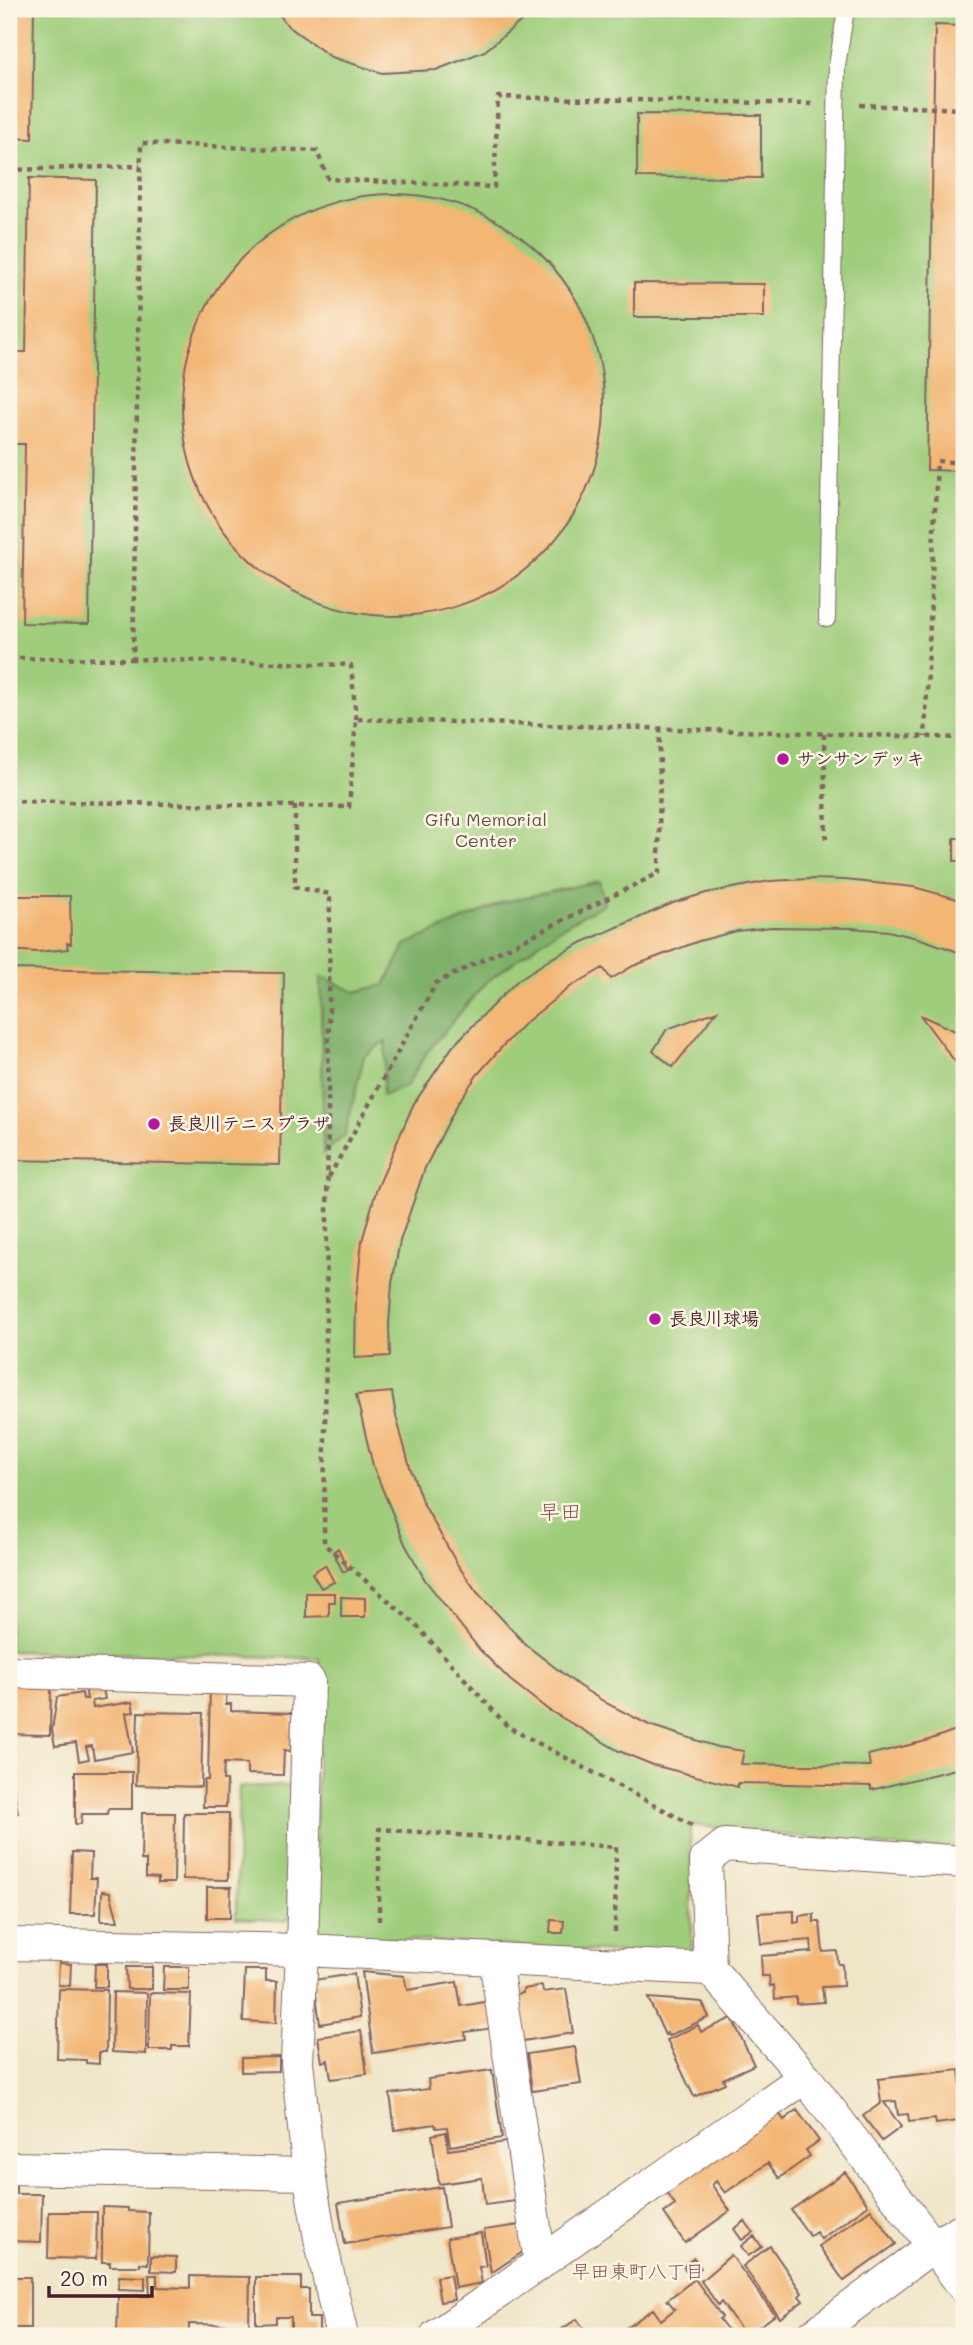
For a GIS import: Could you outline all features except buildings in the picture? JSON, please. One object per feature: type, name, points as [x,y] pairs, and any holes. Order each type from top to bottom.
[{"type":"street","points":[[9,1672],[309,1681],[297,2062],[309,2174],[342,2336]]},
{"type":"street","points":[[964,1862],[725,1845],[706,1860],[710,1969],[805,2077],[964,2287]]},
{"type":"street","points":[[9,1944],[302,1950],[710,1969]]},
{"type":"street","points":[[495,1959],[540,2262]]},
{"type":"street","points":[[436,2336],[805,2077]]},
{"type":"street","points":[[9,2168],[309,2174]]},
{"type":"street","points":[[812,2336],[933,2246],[964,2228]]},
{"type":"lane","points":[[827,619],[837,66],[846,9]]},
{"type":"path","points":[[132,659],[141,143],[317,151],[328,179],[494,187],[498,97],[817,104]]},
{"type":"path","points":[[859,105],[964,109],[964,463],[937,461],[925,737]]},
{"type":"path","points":[[9,170],[140,166]]},
{"type":"path","points":[[9,658],[351,665],[356,719],[349,807],[9,801]]},
{"type":"path","points":[[356,719],[964,738]]},
{"type":"path","points":[[327,1180],[436,983],[659,873],[660,729]]},
{"type":"path","points":[[824,734],[827,844]]},
{"type":"path","points":[[295,806],[295,887],[330,894],[324,1544],[416,1625],[508,1727],[690,1825],[704,1826]]},
{"type":"path","points":[[380,1953],[379,1829],[616,1847],[614,1964]]},
{"type":"green space","name":"Gifu Memorial Center","points":[[9,9],[964,9],[964,1846],[913,1849],[690,1825],[692,1947],[682,1956],[322,1935],[315,1909],[319,1658],[9,1651]]},
{"type":"green space","points":[[599,881],[604,904],[560,928],[485,983],[426,1053],[406,1087],[382,1096],[386,1041],[364,1056],[345,1135],[323,1154],[321,976],[355,992],[385,985],[405,945],[504,902]]},
{"type":"green space","points":[[297,1785],[294,1912],[285,1921],[236,1918],[239,1787]]},
{"type":"place","name":"サンサンデッキ","points":[[783,759]]},
{"type":"place","name":"長良川テニスプラザ","points":[[154,1124]]},
{"type":"place","name":"長良川球場","points":[[655,1319]]},
{"type":"district","name":"早田","points":[[560,1512]]},
{"type":"district","name":"早田東町八丁目","points":[[638,2271]]}]
